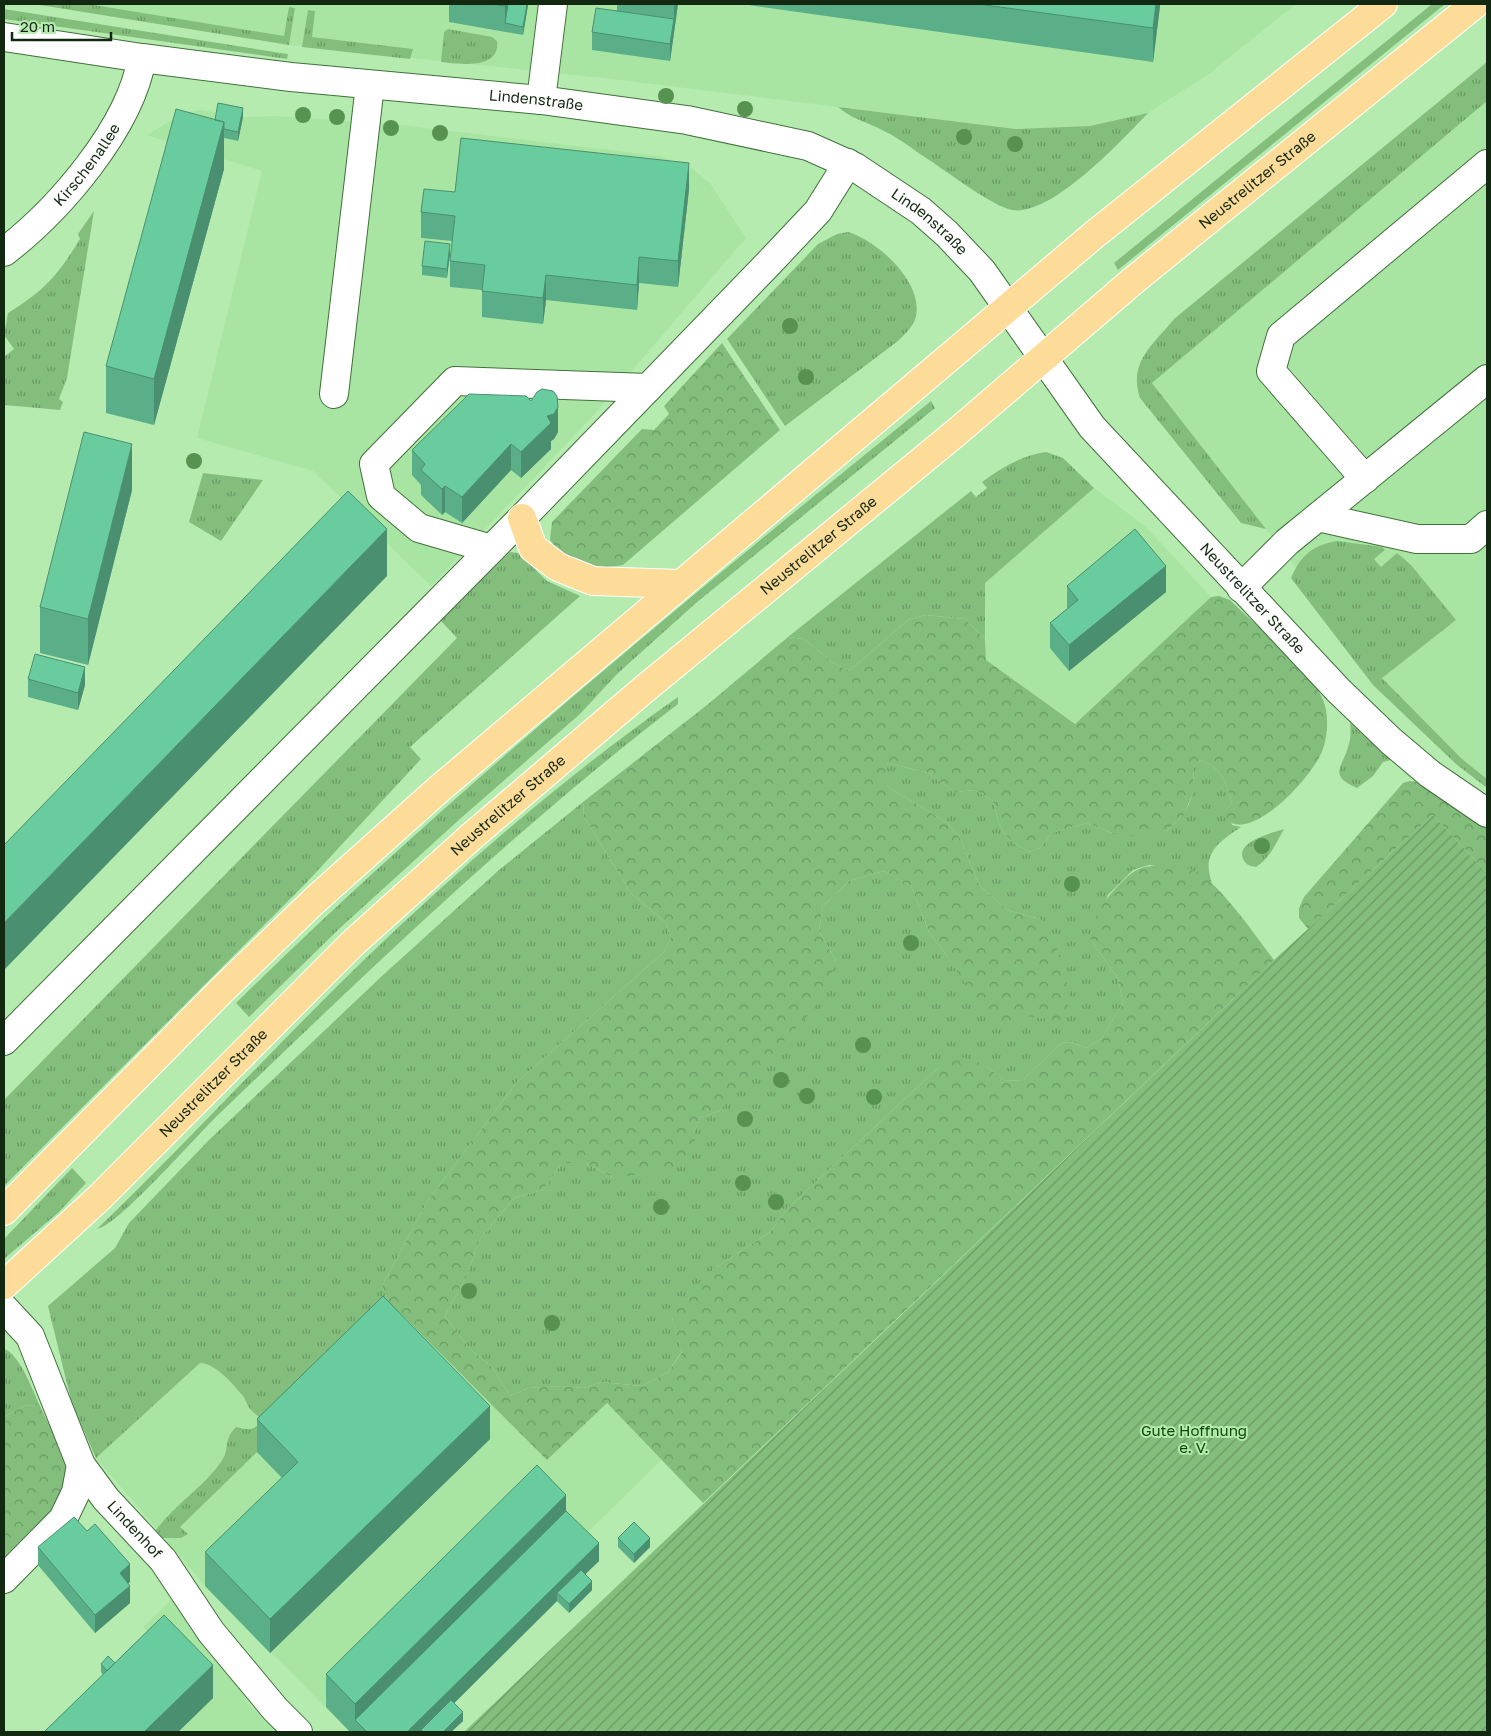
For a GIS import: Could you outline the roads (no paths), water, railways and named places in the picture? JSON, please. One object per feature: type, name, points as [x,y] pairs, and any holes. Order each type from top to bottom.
[{"type":"main road","points":[[4,1211],[210,1002],[315,900],[439,789],[1094,234],[1383,4]]},
{"type":"main road","name":"Neustrelitzer Straße","points":[[4,1285],[100,1197],[360,936],[472,836],[642,691],[1043,358],[1134,280],[1475,4]]},
{"type":"main road","points":[[522,518],[533,548],[558,567],[593,581],[680,584]]},
{"type":"street","points":[[541,100],[553,4]]},
{"type":"street","name":"Lindenstraße","points":[[4,37],[142,58],[370,85],[541,100],[687,120],[808,146],[848,163],[913,205],[947,234],[982,271],[1008,308]]},
{"type":"street","name":"Kirschenallee","points":[[4,252],[49,213],[98,151],[133,93],[142,58]]},
{"type":"street","points":[[334,394],[370,85]]},
{"type":"street","points":[[4,1041],[522,518],[648,388],[818,211],[848,163]]},
{"type":"street","points":[[1365,479],[1271,371],[1281,336],[1487,164]]},
{"type":"street","name":"Neustrelitzer Straße","points":[[1008,308],[1092,426],[1338,690],[1391,741],[1430,774],[1487,813]]},
{"type":"street","points":[[1242,588],[1287,542],[1487,379]]},
{"type":"street","points":[[491,549],[419,528],[380,496],[374,464],[456,381],[648,388]]},
{"type":"street","points":[[1318,517],[1416,539],[1471,539],[1487,525]]},
{"type":"street","name":"Lindenhof","points":[[4,1308],[30,1336],[81,1465],[106,1498],[162,1560],[211,1632],[275,1709],[298,1732]]},
{"type":"street","points":[[4,1579],[63,1519],[76,1492],[81,1465]]},
{"type":"park label","name":"Gute Hoffnung e. V.","points":[[1194,1440]]}]
